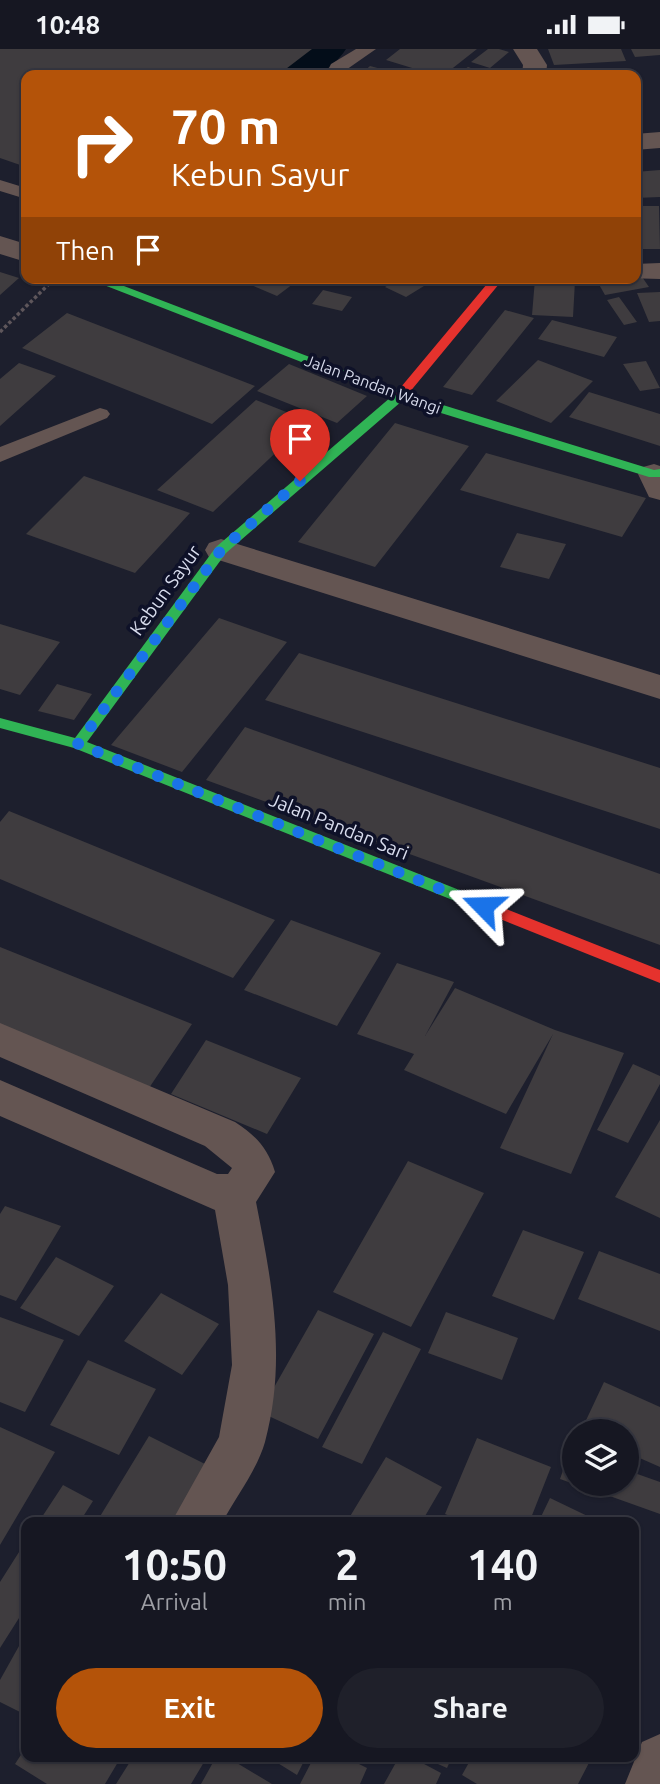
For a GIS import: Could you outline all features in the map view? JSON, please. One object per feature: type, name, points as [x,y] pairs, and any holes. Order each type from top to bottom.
[{"type":"street","points":[[526,49],[535,65],[534,70]]},
{"type":"street","points":[[641,142],[660,140]]},
{"type":"street","points":[[0,244],[21,252]]},
{"type":"street","points":[[641,272],[660,271]]},
{"type":"street","name":"Jalan Pandan Wangi","points":[[108,284],[400,396],[658,479]]},
{"type":"street","name":"Kebun Sayur","points":[[78,744],[221,550],[400,396],[493,284]]},
{"type":"street","points":[[221,550],[660,687]]},
{"type":"street","name":"Jalan Pandan Sari","points":[[2,727],[78,744],[660,977]]},
{"type":"street","points":[[0,1039],[220,1134],[244,1151],[252,1162],[254,1172],[245,1187],[233,1193],[214,1192],[0,1097]]},
{"type":"street","points":[[198,1517],[241,1443],[256,1365],[250,1285],[233,1193]]},
{"type":"street","points":[[651,1784],[660,1760]]},
{"type":"lane","points":[[337,68],[368,49]]},
{"type":"lane","points":[[0,185],[21,192]]},
{"type":"lane","points":[[0,455],[100,414]]},
{"type":"path","points":[[0,332],[49,284]]},
{"type":"building","points":[[0,49],[312,49],[285,70],[21,70],[21,165],[0,158]]},
{"type":"building","points":[[400,49],[477,49],[450,70],[419,70],[386,60]]},
{"type":"building","points":[[488,49],[509,52],[490,68],[471,62]]},
{"type":"building","points":[[548,49],[621,49],[626,61],[554,65]]},
{"type":"building","points":[[631,49],[660,49],[660,55],[635,57]]},
{"type":"building","points":[[370,66],[385,70],[366,70]]},
{"type":"building","points":[[660,170],[660,197],[641,198],[641,172]]},
{"type":"building","points":[[641,206],[659,206],[660,249],[641,249]]},
{"type":"building","points":[[0,272],[19,278],[0,295]]},
{"type":"building","points":[[641,275],[649,287],[605,295],[599,284],[641,284]]},
{"type":"building","points":[[252,284],[293,284],[277,296]]},
{"type":"building","points":[[390,284],[424,286],[406,297],[385,287]]},
{"type":"building","points":[[535,284],[575,284],[573,317],[532,315]]},
{"type":"building","points":[[323,290],[352,297],[342,311],[312,304]]},
{"type":"building","points":[[660,292],[660,321],[649,322],[637,293]]},
{"type":"building","points":[[619,297],[637,322],[624,325],[607,300]]},
{"type":"building","points":[[505,310],[534,318],[472,395],[443,387]]},
{"type":"building","points":[[67,313],[255,386],[212,424],[22,348]]},
{"type":"building","points":[[552,320],[617,337],[604,357],[538,339]]},
{"type":"building","points":[[538,360],[593,381],[551,423],[496,401]]},
{"type":"building","points":[[646,361],[660,388],[640,391],[623,364]]},
{"type":"building","points":[[19,363],[56,376],[0,426],[0,379]]},
{"type":"building","points":[[289,364],[367,396],[337,423],[257,391]]},
{"type":"building","points":[[589,392],[660,414],[660,446],[569,417]]},
{"type":"building","points":[[256,400],[309,421],[213,512],[157,490]]},
{"type":"building","points":[[395,423],[469,446],[375,567],[298,542]]},
{"type":"building","points":[[486,453],[646,498],[622,537],[460,490]]},
{"type":"building","points":[[84,476],[190,513],[135,573],[26,534]]},
{"type":"building","points":[[517,533],[566,544],[549,579],[500,567]]},
{"type":"building","points":[[219,618],[287,642],[182,772],[111,745]]},
{"type":"building","points":[[0,624],[60,642],[20,695],[0,689]]},
{"type":"building","points":[[299,653],[660,768],[660,829],[265,700]]},
{"type":"building","points":[[57,684],[92,694],[74,720],[38,711]]},
{"type":"building","points":[[245,727],[660,874],[660,945],[206,780]]},
{"type":"building","points":[[9,811],[275,920],[233,978],[0,879],[0,822]]},
{"type":"building","points":[[291,920],[381,953],[337,1026],[244,990]]},
{"type":"building","points":[[0,947],[192,1024],[147,1091],[0,1030]]},
{"type":"building","points":[[397,963],[454,982],[425,1036],[455,988],[555,1030],[624,1053],[571,1174],[500,1148],[553,1034],[506,1114],[404,1070],[414,1054],[357,1034]]},
{"type":"building","points":[[206,1040],[301,1078],[267,1134],[171,1094]]},
{"type":"building","points":[[633,1064],[660,1076],[660,1084],[628,1143],[597,1130]]},
{"type":"building","points":[[660,1120],[660,1218],[615,1197]]},
{"type":"building","points":[[408,1161],[484,1193],[411,1327],[333,1292]]},
{"type":"building","points":[[5,1206],[61,1226],[16,1301],[0,1295],[0,1214]]},
{"type":"building","points":[[523,1230],[584,1252],[554,1320],[492,1296]]},
{"type":"building","points":[[599,1251],[660,1274],[660,1331],[578,1299]]},
{"type":"building","points":[[56,1257],[114,1286],[79,1336],[20,1308]]},
{"type":"building","points":[[161,1293],[219,1324],[182,1375],[124,1341]]},
{"type":"building","points":[[318,1310],[374,1334],[318,1439],[260,1412]]},
{"type":"building","points":[[446,1312],[518,1338],[502,1380],[428,1353]]},
{"type":"building","points":[[0,1317],[64,1340],[25,1412],[0,1402]]},
{"type":"building","points":[[383,1332],[421,1349],[362,1464],[322,1447]]},
{"type":"building","points":[[88,1360],[156,1389],[119,1455],[50,1425]]},
{"type":"building","points":[[604,1382],[660,1407],[660,1467],[639,1458],[639,1419],[587,1419]]},
{"type":"building","points":[[0,1427],[55,1452],[0,1545]]},
{"type":"building","points":[[149,1436],[207,1465],[177,1517],[100,1517]]},
{"type":"building","points":[[477,1438],[551,1467],[531,1517],[452,1517],[445,1514]]},
{"type":"building","points":[[386,1457],[442,1487],[424,1517],[350,1517]]},
{"type":"building","points":[[639,1475],[660,1482],[660,1514],[610,1496],[639,1496]]},
{"type":"building","points":[[63,1485],[93,1501],[83,1517],[42,1517]]},
{"type":"building","points":[[550,1498],[590,1517],[541,1517]]},
{"type":"building","points":[[21,1549],[21,1615],[0,1648],[0,1582]]},
{"type":"building","points":[[19,1646],[21,1647],[21,1712],[0,1702],[0,1680]]},
{"type":"building","points":[[21,1755],[21,1762],[118,1762],[105,1784],[47,1784],[15,1764]]},
{"type":"building","points":[[130,1762],[204,1762],[191,1784],[116,1784]]},
{"type":"building","points":[[213,1762],[235,1762],[272,1784],[201,1784]]},
{"type":"building","points":[[276,1762],[304,1762],[297,1775]]},
{"type":"building","points":[[311,1762],[355,1762],[367,1768],[360,1784],[300,1784]]},
{"type":"building","points":[[396,1762],[420,1762],[441,1773],[436,1784],[384,1784]]},
{"type":"building","points":[[433,1762],[450,1762],[447,1768]]},
{"type":"building","points":[[469,1762],[589,1762],[578,1784],[477,1784],[462,1775]]},
{"type":"waterway","points":[[291,70],[318,49]]},
{"type":"traffic: fast","points":[[108,284],[400,396],[654,474],[660,473]]},
{"type":"traffic: fast","points":[[78,744],[221,550],[400,396]]},
{"type":"traffic: fast","points":[[0,723],[78,744],[476,903]]},
{"type":"traffic: jam","points":[[400,396],[493,284]]},
{"type":"traffic: jam","points":[[476,903],[660,977]]},
{"type":"route","points":[[300,481],[221,550],[78,744],[483,906]]}]
